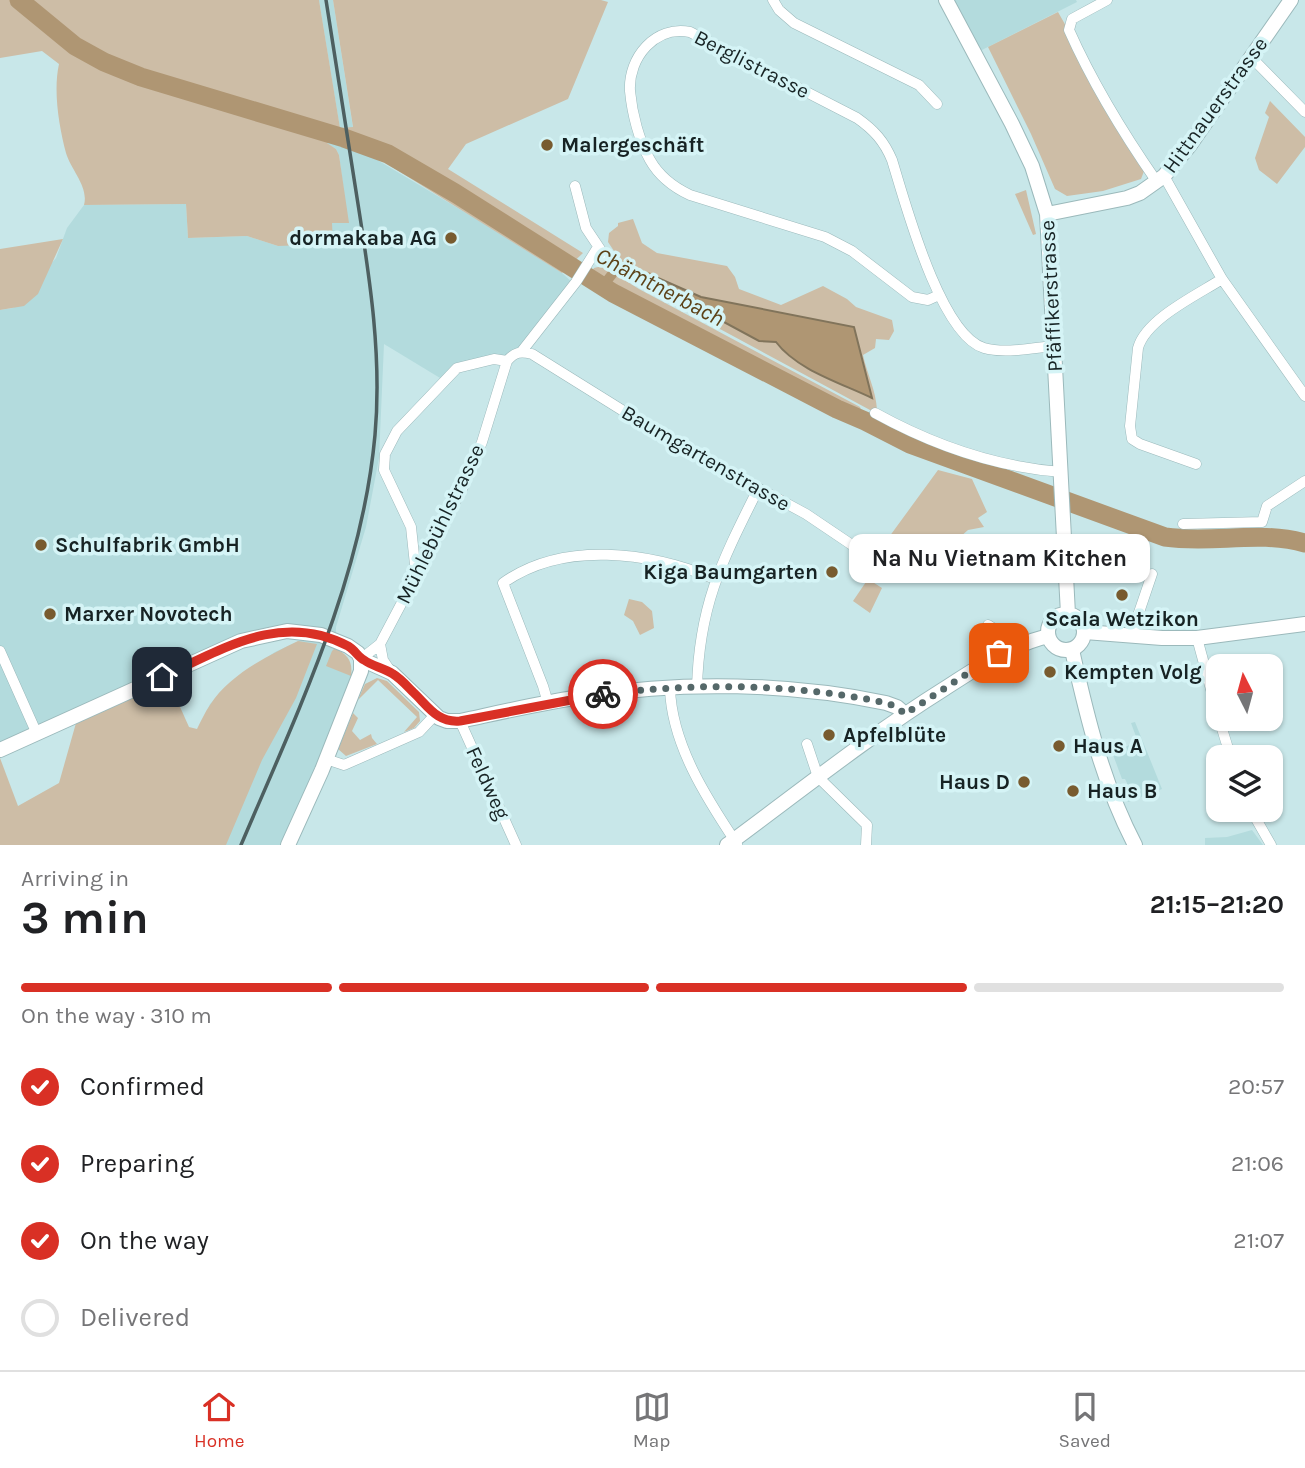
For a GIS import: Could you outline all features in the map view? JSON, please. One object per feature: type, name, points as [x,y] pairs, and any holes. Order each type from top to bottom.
[{"type":"main road","name":"Pfäffikerstrasse","points":[[946,0],[1032,166],[1047,214],[1068,614]]},
{"type":"main road","name":"Hittnauerstrasse","points":[[1047,214],[1127,198],[1160,179],[1183,154],[1291,0]]},
{"type":"main road","points":[[1068,614],[1078,618],[1085,632],[1081,643],[1072,650],[1060,650],[1048,636],[1053,620],[1068,614]]},
{"type":"main road","points":[[1085,632],[1197,638],[1305,624]]},
{"type":"main road","points":[[0,750],[241,641],[264,634],[297,631],[321,635],[358,653],[361,671],[288,845]]},
{"type":"main road","points":[[733,843],[905,714],[1009,648],[1048,636]]},
{"type":"main road","points":[[1072,650],[1097,751],[1122,821],[1135,845]]},
{"type":"main road","points":[[361,659],[392,673],[435,715],[447,721],[460,721],[609,693],[697,688],[770,687],[810,690],[886,703],[905,714]]},
{"type":"street","points":[[773,0],[779,10],[794,23],[919,85],[937,104]]},
{"type":"street","points":[[1107,0],[1072,19],[1069,30],[1094,82],[1160,179],[1222,279],[1305,396]]},
{"type":"street","name":"Berglistrasse","points":[[939,295],[928,300],[912,297],[852,251],[834,242],[690,195],[662,177],[649,159],[635,116],[630,89],[634,67],[643,47],[659,34],[676,29],[690,32],[857,118],[874,130],[892,160],[924,261],[939,295],[973,344],[996,350],[1053,346]]},
{"type":"street","points":[[1251,57],[1305,112]]},
{"type":"street","points":[[575,186],[586,228],[612,267]]},
{"type":"street","points":[[416,574],[411,527],[384,470],[385,454],[397,431],[457,368],[494,359],[507,361],[513,354],[522,351],[576,281],[598,247]]},
{"type":"street","points":[[1196,464],[1132,439],[1130,426],[1138,348],[1142,336],[1152,325],[1222,279]]},
{"type":"street","name":"Baumgartenstrasse","points":[[522,351],[532,354],[678,445],[806,514],[895,574],[903,568]]},
{"type":"street","name":"Mühlebühlstrasse","points":[[361,659],[380,644],[464,485],[476,458],[507,361]]},
{"type":"street","points":[[875,412],[937,444],[1062,479]]},
{"type":"street","points":[[1183,524],[1262,522],[1266,506],[1305,481]]},
{"type":"street","points":[[697,688],[701,636],[715,579],[758,489]]},
{"type":"street","points":[[548,703],[502,583],[519,571],[543,564],[579,556],[607,554],[637,555],[715,579]]},
{"type":"street","points":[[1131,636],[1152,574]]},
{"type":"street","points":[[988,625],[1002,634],[1009,648]]},
{"type":"street","points":[[1197,638],[1206,670]]},
{"type":"street","points":[[380,644],[383,660],[392,673]]},
{"type":"street","points":[[0,651],[37,734]]},
{"type":"street","points":[[670,689],[676,722],[688,758],[733,843]]},
{"type":"street","points":[[326,759],[344,765],[419,732],[435,715]]},
{"type":"street","name":"Feldweg","points":[[460,721],[516,845]]},
{"type":"street","points":[[807,744],[818,777],[867,825],[866,845]]},
{"type":"street","points":[[1258,822],[1272,845]]},
{"type":"shaded area","points":[[0,0],[319,0],[340,128],[353,127],[333,0],[608,2],[568,99],[466,144],[448,169],[583,253],[562,273],[357,145],[340,140],[327,143],[336,149],[339,155],[349,223],[332,223],[333,244],[278,246],[247,236],[188,238],[186,204],[84,205],[84,192],[68,159],[61,132],[57,97],[59,64],[42,51],[0,58]]},
{"type":"shaded area","points":[[319,0],[333,0],[353,128],[340,129]]},
{"type":"shaded area","points":[[946,0],[1076,0],[1077,2],[974,54]]},
{"type":"shaded area","points":[[1058,12],[1146,166],[1141,179],[1103,191],[1067,196],[1055,189],[988,47]]},
{"type":"shaded area","points":[[1270,101],[1305,137],[1305,147],[1277,184],[1259,170],[1255,158],[1269,117],[1265,113]]},
{"type":"shaded area","points":[[333,140],[357,144],[369,155],[513,241],[574,284],[529,340],[507,361],[457,368],[445,381],[384,344],[379,458],[366,527],[336,627],[336,653],[347,661],[354,680],[284,845],[157,845],[210,704],[233,681],[275,652],[301,640],[276,632],[0,750],[0,310],[13,308],[56,258],[67,228],[84,205],[186,204],[188,238],[247,236],[278,246],[332,223],[348,223],[339,155],[336,149],[326,143]]},
{"type":"shaded area","points":[[1026,190],[1036,234],[1033,235],[1015,194]]},
{"type":"shaded area","points":[[633,219],[642,243],[657,253],[727,266],[739,289],[781,305],[823,286],[856,307],[892,320],[894,331],[889,340],[876,339],[875,348],[863,355],[877,410],[870,410],[631,281],[612,267],[620,260],[608,242],[609,233],[618,223]]},
{"type":"shaded area","points":[[63,239],[38,294],[24,306],[0,310],[0,249]]},
{"type":"shaded area","points":[[602,266],[639,289],[860,407],[865,421],[613,293],[589,277],[594,268]]},
{"type":"shaded area","points":[[938,470],[972,479],[987,512],[978,518],[984,527],[968,530],[933,561],[917,560],[895,574],[873,559]]},
{"type":"shaded area","points":[[868,579],[882,588],[870,613],[853,601]]},
{"type":"shaded area","points":[[629,599],[642,602],[652,611],[654,628],[640,635],[633,621],[624,615]]},
{"type":"shaded area","points":[[298,641],[317,644],[296,698],[262,760],[226,845],[0,845],[0,758],[18,806],[59,783],[76,723],[168,680],[189,727],[197,729],[210,705],[227,684],[262,660]]},
{"type":"shaded area","points":[[335,648],[349,659],[351,676],[326,666]]},
{"type":"shaded area","points":[[377,678],[387,681],[419,712],[420,721],[414,728],[404,732],[417,717],[378,680],[358,700],[365,684]]},
{"type":"shaded area","points":[[353,713],[358,718],[352,731],[360,740],[371,734],[377,744],[346,756],[338,749]]},
{"type":"shaded area","points":[[1135,722],[1162,789],[1128,802],[1122,787],[1127,783],[1122,779],[1112,752],[1114,747],[1120,744],[1122,748],[1138,742],[1131,723]]},
{"type":"shaded area","points":[[1252,830],[1263,845],[1205,845],[1205,838],[1227,837]]},
{"type":"water","points":[[649,274],[701,297],[854,327],[872,398],[807,368],[776,342],[759,341],[646,280]]},
{"type":"waterway","name":"Chämtnerbach","points":[[19,0],[75,46],[104,62],[141,77],[344,138],[388,154],[613,293],[910,444],[1165,537],[1253,537],[1305,543]]},
{"type":"waterway","points":[[618,268],[620,265],[635,274],[648,277]]},
{"type":"waterway","points":[[603,286],[613,273]]},
{"type":"railway","points":[[241,845],[305,695],[342,593],[368,489],[375,435],[377,377],[370,290],[326,0]]},
{"type":"way so far","points":[[603,694],[645,690],[770,687],[854,696],[886,703],[905,714],[999,653]]},
{"type":"place","name":"Malergeschäft","points":[[547,145]]},
{"type":"place","name":"dormakaba AG","points":[[451,238]]},
{"type":"place","name":"Schulfabrik GmbH","points":[[41,545]]},
{"type":"place","name":"Kiga Baumgarten","points":[[832,572]]},
{"type":"place","name":"Scala Wetzikon","points":[[1122,595]]},
{"type":"place","name":"Marxer Novotech","points":[[50,614]]},
{"type":"place","name":"Na Nu Vietnam Kitchen","points":[[999,653]]},
{"type":"place","name":"Kempten Volg","points":[[1050,672]]},
{"type":"place","name":"Apfelblüte","points":[[829,735]]},
{"type":"place","name":"Haus A","points":[[1059,746]]},
{"type":"place","name":"Haus D","points":[[1024,782]]},
{"type":"place","name":"Haus B","points":[[1073,791]]},
{"type":"route","points":[[162,677],[241,641],[264,634],[297,631],[326,636],[348,646],[358,653],[361,659],[392,673],[435,715],[447,721],[460,721],[603,694]]}]
